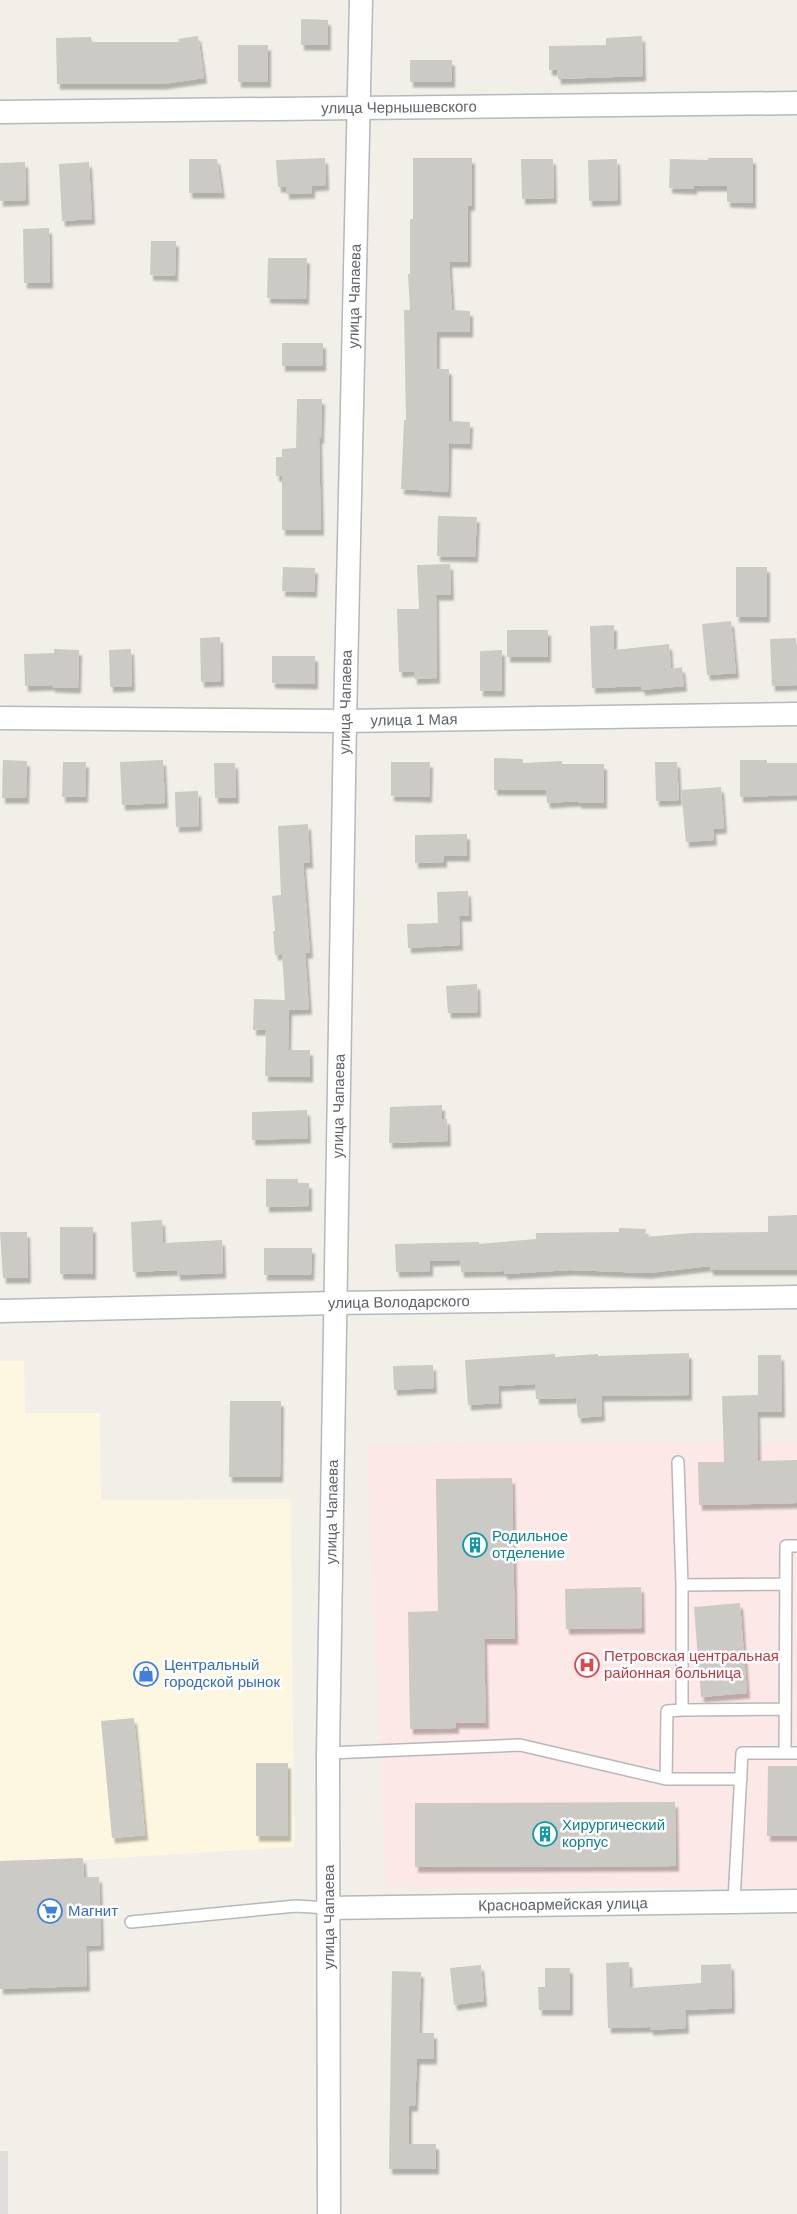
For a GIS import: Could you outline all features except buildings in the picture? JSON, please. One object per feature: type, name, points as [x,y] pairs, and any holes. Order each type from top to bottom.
[{"type":"street","name":"улица Чапаева","points":[[329,2214],[328,1753],[345,722],[361,0]]},
{"type":"street","name":"улица Чернышевского","points":[[0,112],[797,103]]},
{"type":"street","name":"улица 1 Мая","points":[[0,718],[345,722],[797,714]]},
{"type":"street","name":"улица Володарского","points":[[0,1311],[335,1303],[797,1297]]},
{"type":"street","name":"Красноармейская улица","points":[[328,1908],[797,1901]]},
{"type":"lane","points":[[678,1462],[682,1585],[682,1710]]},
{"type":"lane","points":[[734,1901],[742,1752],[791,1753],[785,1709],[786,1546],[797,1546]]},
{"type":"lane","points":[[682,1585],[786,1584]]},
{"type":"lane","points":[[666,1779],[667,1711],[785,1709]]},
{"type":"lane","points":[[328,1753],[520,1745],[666,1779],[741,1779]]},
{"type":"lane","points":[[131,1922],[296,1906],[328,1908]]},
{"type":"shaded area","name":"Центральный городской рынок","points":[[0,1361],[24,1361],[25,1413],[100,1413],[101,1500],[291,1499],[294,1847],[0,1865]]},
{"type":"shaded area","name":"Петровская центральная районная больница","points":[[797,1442],[797,1888],[386,1887],[367,1444]]},
{"type":"shaded area","points":[[0,2151],[8,2151],[8,2214],[0,2214]]},
{"type":"place","name":"Родильное отделение","points":[[475,1545]]},
{"type":"place","name":"Петровская центральная районная больница","points":[[587,1665]]},
{"type":"place","name":"Центральный городской рынок","points":[[146,1674]]},
{"type":"place","name":"Хирургический корпус","points":[[545,1834]]},
{"type":"place","name":"Магнит","points":[[50,1911]]}]
